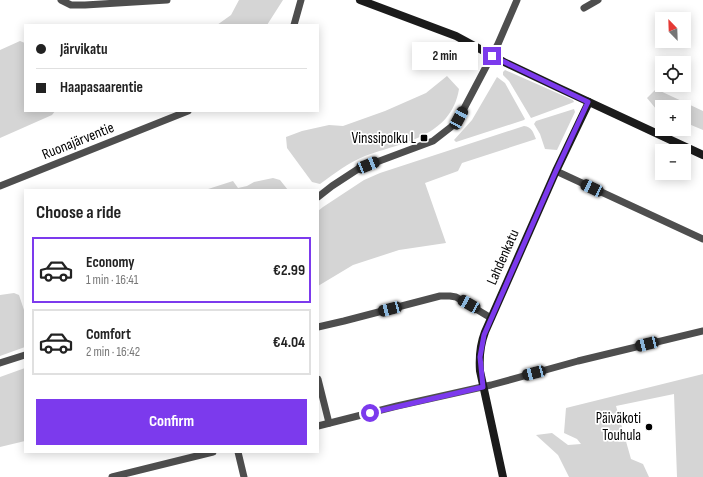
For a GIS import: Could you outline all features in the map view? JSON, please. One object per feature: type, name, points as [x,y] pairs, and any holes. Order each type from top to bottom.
[{"type":"main road","points":[[360,0],[456,36],[492,56],[703,155]]},
{"type":"main road","name":"Lahdenkatu","points":[[503,477],[483,387],[480,357],[481,345],[491,318],[588,102]]},
{"type":"street","points":[[61,0],[71,5],[167,0]]},
{"type":"street","points":[[294,24],[301,0]]},
{"type":"street","points":[[319,196],[358,169],[428,143],[443,135],[459,118],[492,56],[513,12],[517,0]]},
{"type":"street","points":[[584,8],[598,0]]},
{"type":"street","name":"Ruonajärventie","points":[[0,186],[185,112]]},
{"type":"street","points":[[556,171],[703,239]]},
{"type":"street","points":[[319,326],[344,322],[440,296],[456,297],[491,318]]},
{"type":"street","points":[[319,426],[483,387],[578,361],[703,331]]},
{"type":"street","points":[[0,363],[24,355]]},
{"type":"street","points":[[319,383],[329,423]]},
{"type":"street","points":[[112,477],[209,453]]},
{"type":"street","points":[[238,453],[244,477]]},
{"type":"shaded area","points":[[239,0],[283,0],[268,24],[218,24],[231,15]]},
{"type":"shaded area","points":[[20,41],[24,43],[24,112],[54,112],[52,115],[0,138],[0,50]]},
{"type":"shaded area","points":[[505,70],[573,100],[574,102],[531,118],[509,81],[503,75]]},
{"type":"shaded area","points":[[447,76],[459,89],[454,105],[446,118],[436,128],[409,141],[365,156],[342,168],[320,184],[312,182],[287,148],[286,137],[302,131],[329,125],[343,126],[385,111],[426,93]]},
{"type":"shaded area","points":[[497,77],[505,83],[525,119],[456,142],[454,140],[472,120]]},
{"type":"shaded area","points":[[655,90],[655,92],[662,92],[680,100],[655,100],[655,108],[647,98]]},
{"type":"shaded area","points":[[691,105],[703,111],[703,130],[691,125]]},
{"type":"shaded area","points":[[574,109],[575,112],[557,150],[545,149],[540,134],[534,124],[536,121]]},
{"type":"shaded area","points":[[524,126],[531,129],[536,139],[462,163],[458,171],[425,183],[446,243],[399,250],[353,265],[319,285],[319,210],[364,180],[380,173]]},
{"type":"shaded area","points":[[273,178],[280,180],[287,189],[208,189],[233,181],[238,188],[247,186],[254,182]]},
{"type":"shaded area","points":[[14,293],[19,295],[24,310],[24,347],[0,356],[0,295]]},
{"type":"shaded area","points":[[24,368],[24,441],[0,447],[0,377]]},
{"type":"shaded area","points":[[703,374],[703,477],[677,477],[674,394],[616,406],[631,459],[643,464],[649,477],[569,477],[558,455],[536,435],[552,433],[568,445],[581,444],[577,439],[564,433],[566,408]]},
{"type":"place","name":"Vinssipolku L","points":[[424,138]]},
{"type":"place","name":"Päiväkoti Touhula","points":[[649,427]]},
{"type":"route","points":[[370,413],[483,387],[480,371],[480,357],[484,335],[588,102],[492,56]]}]
